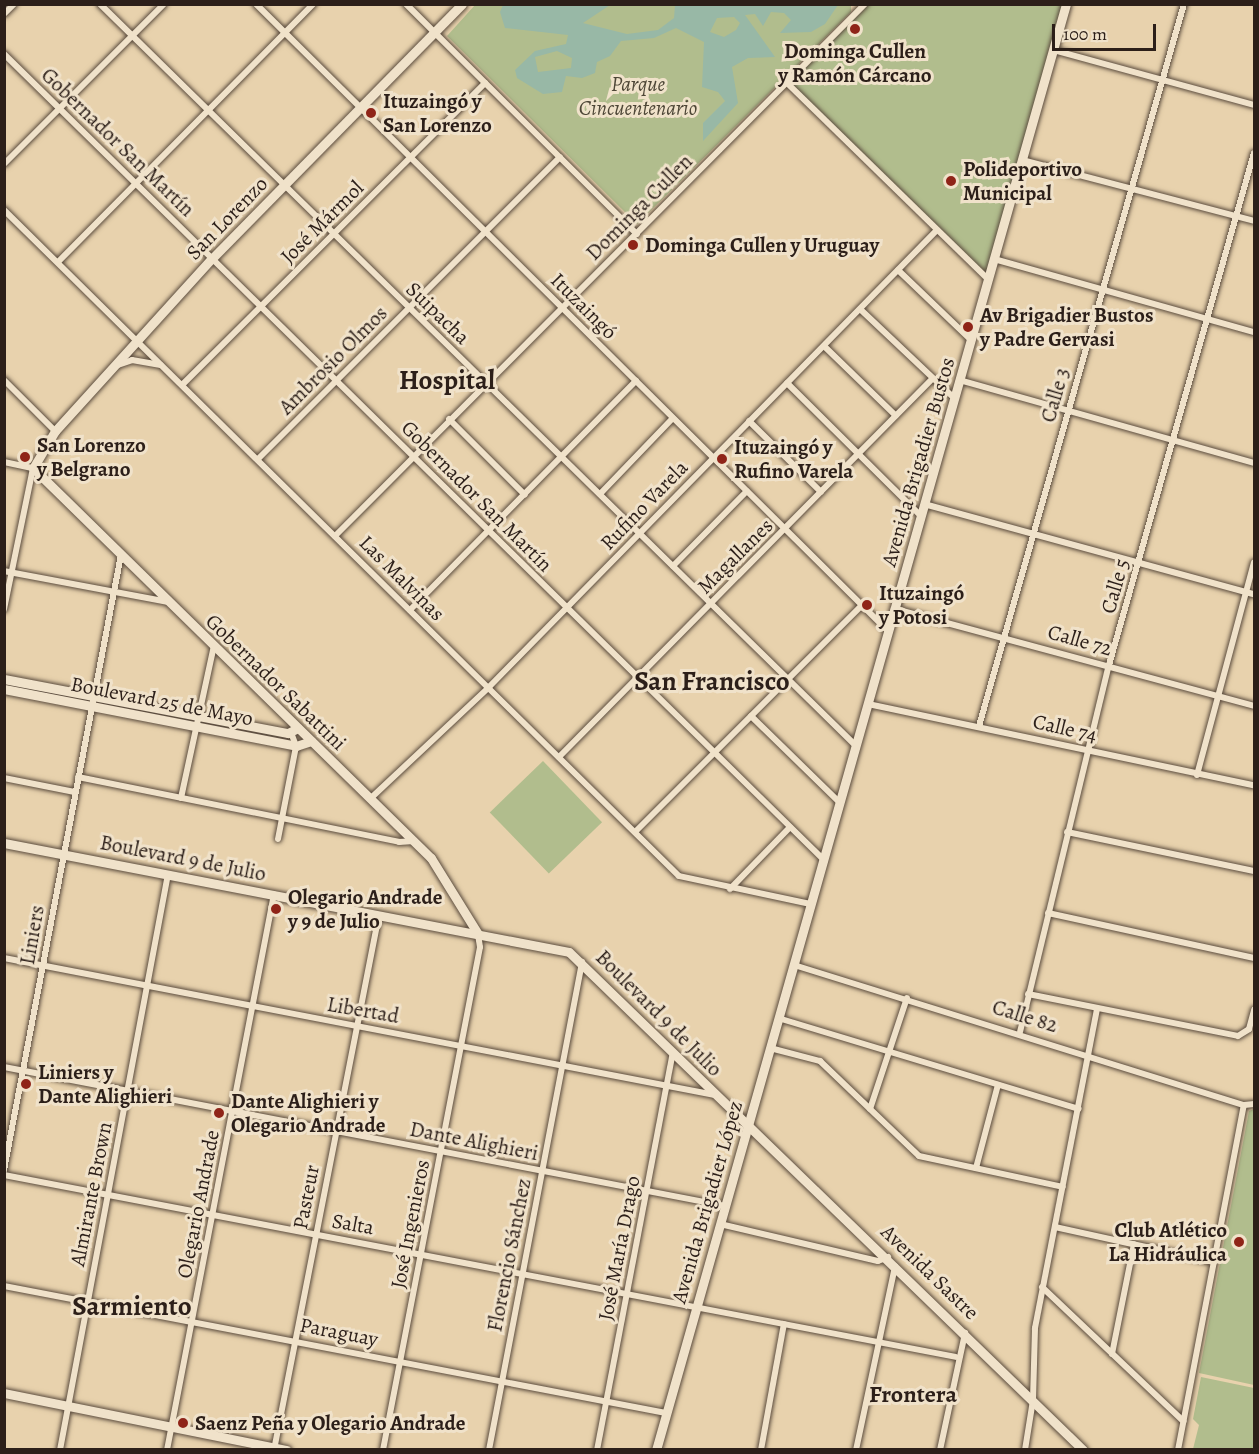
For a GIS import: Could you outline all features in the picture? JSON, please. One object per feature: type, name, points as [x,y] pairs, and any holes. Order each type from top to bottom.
[{"type":"main road","name":"San Lorenzo","points":[[33,468],[55,431],[212,258],[462,4]]},
{"type":"main road","name":"Avenida Brigadier Bustos","points":[[824,860],[1066,4]]},
{"type":"main road","name":"Gobernador Sabattini","points":[[33,468],[214,646],[295,730],[311,741],[414,841],[439,868],[478,934]]},
{"type":"main road","name":"Boulevard 25 de Mayo","points":[[4,679],[198,715],[295,730]]},
{"type":"main road","name":"Boulevard 25 de Mayo","points":[[4,689],[296,746],[311,741]]},
{"type":"main road","name":"Boulevard 9 de Julio","points":[[4,843],[559,949],[582,962],[748,1124]]},
{"type":"main road","name":"Avenida Brigadier López","points":[[656,1449],[824,860]]},
{"type":"main road","name":"Avenida Sastre","points":[[748,1124],[888,1256],[1083,1449]]},
{"type":"main road","points":[[4,1393],[68,1408],[286,1449]]},
{"type":"main road","points":[[4,1399],[68,1408]]},
{"type":"street","points":[[4,14],[14,4]]},
{"type":"street","name":"Suipacha","points":[[100,4],[856,746]]},
{"type":"street","points":[[4,164],[164,4]]},
{"type":"street","name":"Ituzaingó","points":[[256,4],[888,631]]},
{"type":"street","points":[[58,262],[206,109],[313,4]]},
{"type":"street","points":[[406,4],[637,234]]},
{"type":"street","name":"Calle 3","points":[[978,726],[1184,4]]},
{"type":"street","name":"Dominga Cullen","points":[[335,536],[560,306],[637,234],[861,6]]},
{"type":"street","points":[[1053,50],[1254,105]]},
{"type":"street","name":"Gobernador San Martín","points":[[4,54],[824,860]]},
{"type":"street","name":"José Mármol","points":[[182,385],[485,82]]},
{"type":"street","points":[[787,83],[936,231],[988,279]]},
{"type":"street","name":"Calle 5","points":[[1020,1032],[1066,832],[1108,665],[1254,153]]},
{"type":"street","name":"Ambrosio Olmos","points":[[258,459],[560,157]]},
{"type":"street","points":[[1022,160],[1254,221]]},
{"type":"street","name":"Las Malvinas","points":[[4,210],[686,880],[811,904]]},
{"type":"street","name":"Rufino Varela","points":[[371,798],[489,687],[936,231]]},
{"type":"street","points":[[994,259],[1254,332]]},
{"type":"street","points":[[898,270],[971,340]]},
{"type":"street","points":[[860,309],[954,399]]},
{"type":"street","points":[[824,346],[896,416]]},
{"type":"street","points":[[112,368],[132,360],[163,365]]},
{"type":"street","name":"Magallanes","points":[[560,757],[933,378]]},
{"type":"street","points":[[4,380],[55,431]]},
{"type":"street","points":[[959,380],[1254,463]]},
{"type":"street","points":[[410,610],[636,381]]},
{"type":"street","points":[[787,383],[921,516]]},
{"type":"street","points":[[600,494],[673,418]]},
{"type":"street","points":[[449,419],[525,495]]},
{"type":"street","points":[[750,421],[821,492]]},
{"type":"street","points":[[4,462],[33,468],[8,571],[4,609]]},
{"type":"street","points":[[673,566],[747,491]]},
{"type":"street","points":[[924,504],[1035,532],[1254,594]]},
{"type":"street","name":"Liniers","points":[[4,1170],[121,555]]},
{"type":"street","points":[[1197,775],[1254,562]]},
{"type":"street","points":[[8,571],[168,602]]},
{"type":"street","points":[[635,832],[862,605]]},
{"type":"street","name":"Calle 72","points":[[895,609],[1004,636],[1254,706]]},
{"type":"street","points":[[181,798],[214,646]]},
{"type":"street","name":"Calle 74","points":[[868,704],[1197,775],[1254,785]]},
{"type":"street","points":[[751,716],[840,803]]},
{"type":"street","points":[[278,838],[296,746],[295,730]]},
{"type":"street","points":[[78,777],[399,842],[414,841]]},
{"type":"street","points":[[4,778],[75,792]]},
{"type":"street","points":[[730,889],[790,827]]},
{"type":"street","points":[[1066,832],[1254,871]]},
{"type":"street","name":"Almirante Brown","points":[[60,1449],[168,874]]},
{"type":"street","name":"Olegario Andrade","points":[[167,1449],[274,894]]},
{"type":"street","points":[[1048,913],[1254,958]]},
{"type":"street","name":"Pasteur","points":[[275,1448],[379,915]]},
{"type":"street","name":"José Ingenieros","points":[[383,1449],[462,1045],[478,934]]},
{"type":"street","name":"Libertad","points":[[4,958],[716,1095]]},
{"type":"street","name":"Florencio Sánchez","points":[[489,1449],[582,962]]},
{"type":"street","name":"Calle 82","points":[[794,965],[1020,1032],[1244,1105]]},
{"type":"street","points":[[1028,994],[1238,1036],[1251,1024],[1254,1010]]},
{"type":"street","points":[[870,1109],[907,998]]},
{"type":"street","points":[[1025,1449],[1032,1400],[1035,1328],[1097,1009]]},
{"type":"street","points":[[778,1018],[1079,1109]]},
{"type":"street","points":[[770,1048],[820,1061],[919,1156],[1063,1187]]},
{"type":"street","name":"José María Drago","points":[[597,1449],[673,1053]]},
{"type":"street","name":"Dante Alighieri","points":[[4,1067],[725,1206]]},
{"type":"street","points":[[976,1168],[999,1084]]},
{"type":"street","points":[[1178,1449],[1244,1105],[1254,1104]]},
{"type":"street","name":"Salta","points":[[4,1175],[956,1357]]},
{"type":"street","points":[[720,1224],[878,1261],[888,1256]]},
{"type":"street","points":[[1054,1227],[1214,1262]]},
{"type":"street","points":[[1112,1354],[1134,1244]]},
{"type":"street","points":[[857,1449],[890,1272],[896,1264]]},
{"type":"street","name":"Paraguay","points":[[4,1286],[296,1340],[606,1403],[666,1413]]},
{"type":"street","points":[[1042,1287],[1184,1421]]},
{"type":"street","points":[[760,1449],[784,1324]]},
{"type":"street","points":[[940,1449],[956,1357],[965,1332]]},
{"type":"green space","name":"Parque Cincuentenario","points":[[851,4],[851,12],[637,224],[447,36],[475,5]]},
{"type":"green space","name":"Polideportivo Municipal","points":[[865,5],[1066,5],[988,279],[787,83]]},
{"type":"green space","points":[[543,761],[602,822],[549,874],[490,812]]},
{"type":"green space","name":"Club Atlético La Hidráulica","points":[[1254,1109],[1254,1385],[1199,1373],[1249,1111]]},
{"type":"green space","points":[[1201,1377],[1254,1388],[1254,1449],[1193,1449],[1199,1425],[1193,1419]]},
{"type":"shaded area","points":[[503,5],[610,5],[583,23],[627,34],[658,30],[674,18],[675,5],[838,5],[825,24],[811,32],[780,33],[791,20],[784,13],[771,12],[763,26],[755,14],[745,15],[775,57],[748,58],[732,67],[738,103],[703,141],[703,123],[725,101],[718,92],[702,87],[704,42],[676,28],[654,38],[621,41],[610,56],[597,62],[595,73],[582,78],[566,76],[562,92],[543,94],[517,78],[515,70],[535,51],[566,44],[568,35],[505,28],[500,12]],"holes":[[[734,17],[740,23],[736,30],[724,37],[710,32],[717,18]],[[557,51],[572,58],[571,68],[538,72],[535,57]]]},
{"type":"place","name":"Dominga Cullen y Ramón Cárcano","points":[[855,29]]},
{"type":"place","name":"Ituzaingó y San Lorenzo","points":[[371,113]]},
{"type":"place","name":"Polideportivo Municipal","points":[[951,181]]},
{"type":"place","name":"Dominga Cullen y Uruguay","points":[[633,245]]},
{"type":"place","name":"Av Brigadier Bustos y Padre Gervasi","points":[[968,327]]},
{"type":"place","name":"San Lorenzo y Belgrano","points":[[25,457]]},
{"type":"place","name":"Ituzaingó y Rufino Varela","points":[[722,459]]},
{"type":"place","name":"Ituzaingó y Potosi","points":[[867,605]]},
{"type":"place","name":"Olegario Andrade y 9 de Julio","points":[[276,909]]},
{"type":"place","name":"Liniers y Dante Alighieri","points":[[26,1084]]},
{"type":"place","name":"Dante Alighieri y Olegario Andrade","points":[[219,1113]]},
{"type":"place","name":"Club Atlético La Hidráulica","points":[[1239,1242]]},
{"type":"place","name":"Saenz Peña y Olegario Andrade","points":[[183,1423]]},
{"type":"district","name":"Hospital","points":[[447,381]]},
{"type":"district","name":"San Francisco","points":[[712,682]]},
{"type":"district","name":"Sarmiento","points":[[132,1307]]},
{"type":"district","name":"Frontera","points":[[913,1395]]}]
